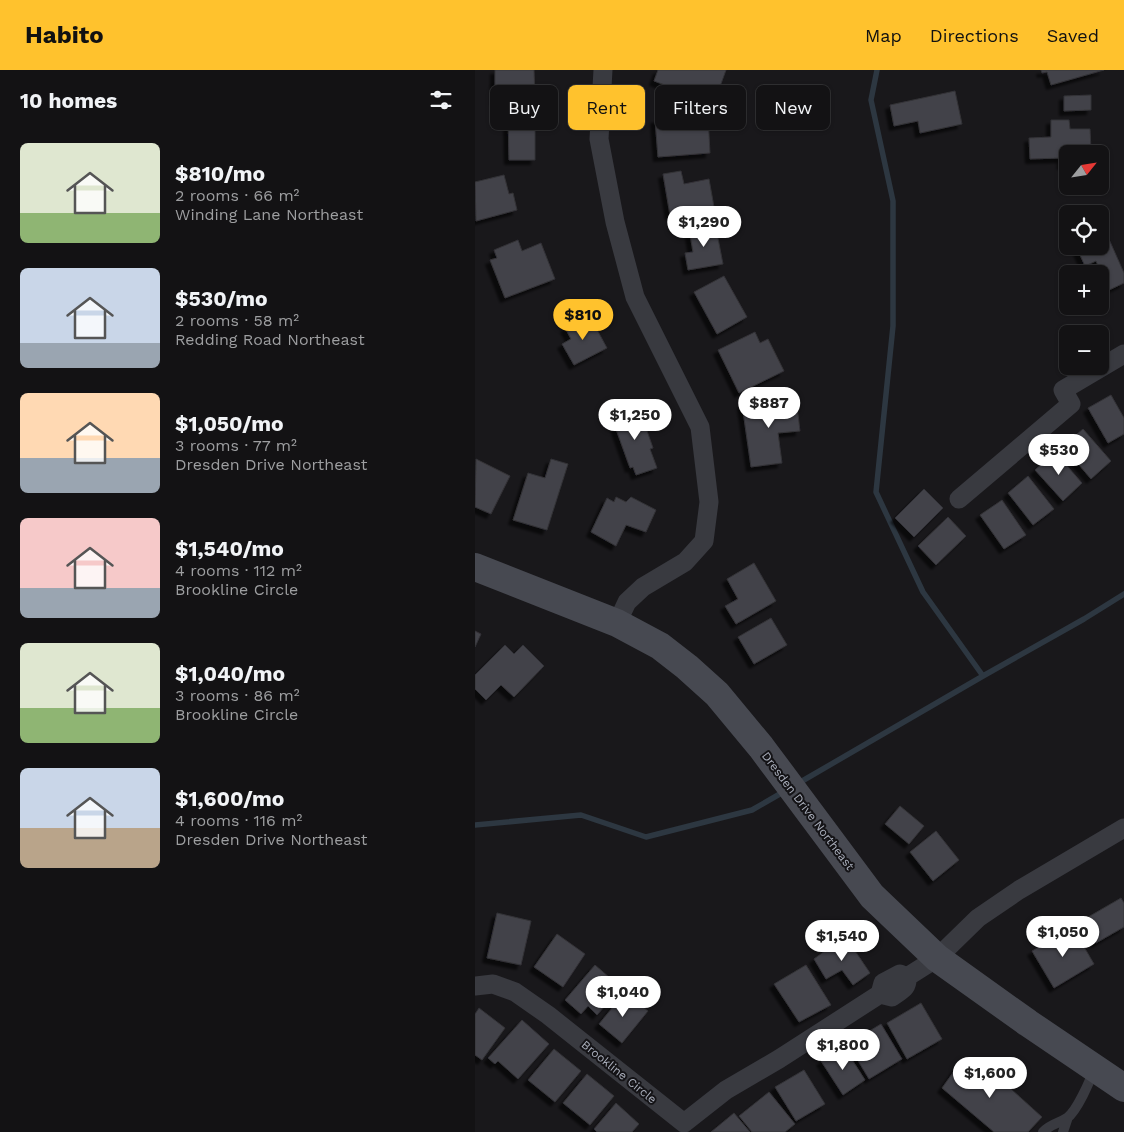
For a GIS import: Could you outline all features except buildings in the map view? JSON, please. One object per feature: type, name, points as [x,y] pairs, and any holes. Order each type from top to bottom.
[{"type":"street","points":[[603,70],[599,139],[615,222],[635,297],[700,427],[709,502],[704,541],[685,562],[643,587],[627,602],[617,623]]},
{"type":"street","points":[[959,499],[1071,404],[1063,390],[1124,354]]},
{"type":"street","name":"Dresden Drive Northeast","points":[[475,567],[617,623],[660,646],[687,667],[717,694],[761,747],[872,896],[937,958],[1124,1088]]},
{"type":"street","points":[[937,958],[978,918],[1019,890],[1124,828]]},
{"type":"street","name":"Brookline Circle","points":[[475,986],[493,984],[515,992],[548,1015],[679,1128],[726,1090],[880,994],[892,996],[906,987],[908,984],[907,977],[937,958]]},
{"type":"lane","points":[[1063,1132],[1069,1117],[1086,1090],[1094,1068]]},
{"type":"lane","points":[[1043,1132],[1051,1124],[1069,1117]]},
{"type":"waterway","points":[[877,70],[871,100],[893,201],[893,326],[876,492],[923,592],[983,676]]},
{"type":"waterway","points":[[797,784],[1084,619],[1124,594]]},
{"type":"waterway","points":[[475,825],[581,815],[646,837],[752,810],[785,791]]}]
